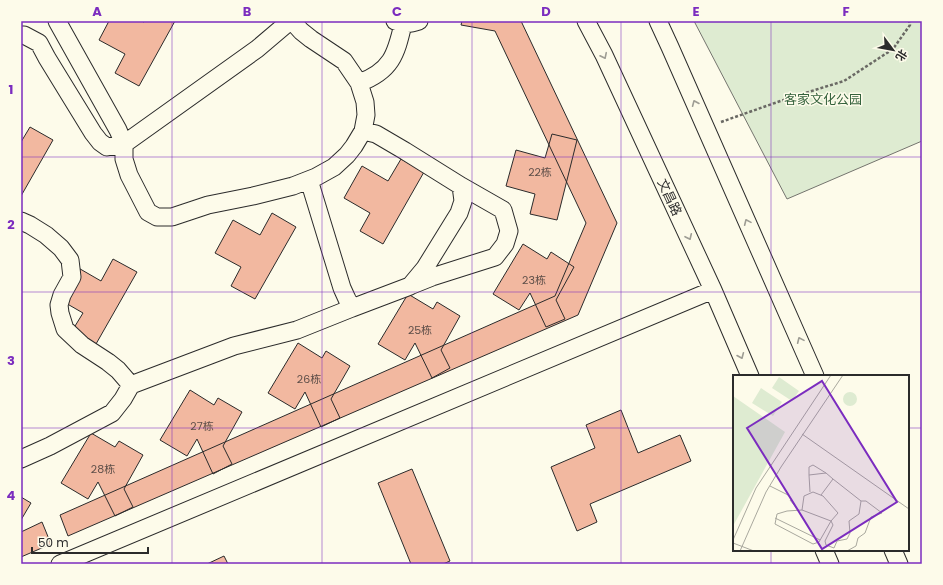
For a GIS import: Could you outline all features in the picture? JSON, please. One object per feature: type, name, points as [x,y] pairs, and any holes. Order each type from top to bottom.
[{"type":"street","points":[[21,34],[39,43],[93,133],[100,142],[107,147],[124,144],[257,49],[291,21],[300,31],[344,61],[359,83],[365,102],[366,115],[363,131],[347,155],[334,167],[309,180],[293,186],[253,196],[208,205],[172,218],[157,217],[148,212],[129,175],[124,159],[124,144],[118,130],[57,21]]},
{"type":"street","name":"文昌路","points":[[586,21],[604,55],[713,290],[750,375]]},
{"type":"street","points":[[658,21],[816,375]]},
{"type":"street","points":[[359,83],[382,71],[392,58],[399,44],[406,22]]},
{"type":"street","points":[[21,459],[50,446],[112,413],[124,399],[132,385],[234,346],[297,330],[432,277],[495,257],[504,244],[509,231],[503,210],[461,186],[405,150],[376,134],[363,131]]},
{"type":"street","points":[[309,180],[342,288],[352,308]]},
{"type":"street","points":[[410,286],[425,268],[459,212],[463,201],[461,186]]},
{"type":"street","points":[[21,222],[30,225],[46,235],[61,248],[70,260],[72,277],[62,295],[59,305],[60,314],[65,329],[82,346],[118,370],[132,385]]},
{"type":"street","points":[[60,564],[713,290]]},
{"type":"street","points":[[824,551],[830,564]]},
{"type":"street","points":[[893,551],[899,564]]},
{"type":"path","points":[[705,127],[844,81],[893,49],[910,25],[909,21]]},
{"type":"green space","name":"客家文化公园","points":[[694,21],[922,21],[922,141],[787,199]]},
{"type":"building","points":[[109,21],[175,21],[139,86],[115,73],[125,54],[99,40]]},
{"type":"building","points":[[462,21],[521,21],[617,223],[578,315],[68,536],[60,515],[555,296],[586,223],[495,31],[461,25]]},
{"type":"building","points":[[30,127],[53,140],[21,196],[21,142]]},
{"type":"building","points":[[552,134],[577,140],[557,220],[530,214],[535,194],[506,186],[516,150],[545,158]]},
{"type":"building","points":[[401,159],[424,172],[383,244],[360,231],[370,213],[344,198],[362,166],[388,181]]},
{"type":"building","points":[[272,213],[296,227],[255,299],[231,286],[241,267],[215,253],[233,220],[260,235]]},
{"type":"building","points":[[523,244],[547,259],[551,252],[574,267],[556,300],[565,319],[546,327],[530,293],[519,310],[493,294]]},
{"type":"building","points":[[113,259],[137,272],[96,344],[72,331],[83,313],[57,298],[75,266],[101,281]]},
{"type":"building","points":[[408,294],[433,309],[437,302],[460,316],[441,350],[450,368],[432,378],[415,343],[405,360],[378,344]]},
{"type":"building","points":[[298,343],[322,358],[326,351],[350,366],[331,399],[340,418],[321,427],[305,392],[295,409],[268,393]]},
{"type":"building","points":[[190,390],[214,405],[218,398],[242,412],[223,446],[232,464],[213,474],[197,439],[187,456],[160,440]]},
{"type":"building","points":[[621,410],[638,453],[680,435],[691,461],[590,504],[597,522],[577,531],[551,467],[595,448],[586,425]]},
{"type":"building","points":[[91,433],[115,447],[119,441],[143,455],[124,489],[133,507],[115,516],[98,482],[88,499],[61,483]]},
{"type":"building","points":[[412,469],[450,561],[443,564],[411,564],[378,483]]},
{"type":"building","points":[[21,497],[31,503],[21,520]]},
{"type":"building","points":[[42,522],[51,544],[21,557],[21,532]]},
{"type":"building","points":[[224,556],[228,564],[207,564]]}]
